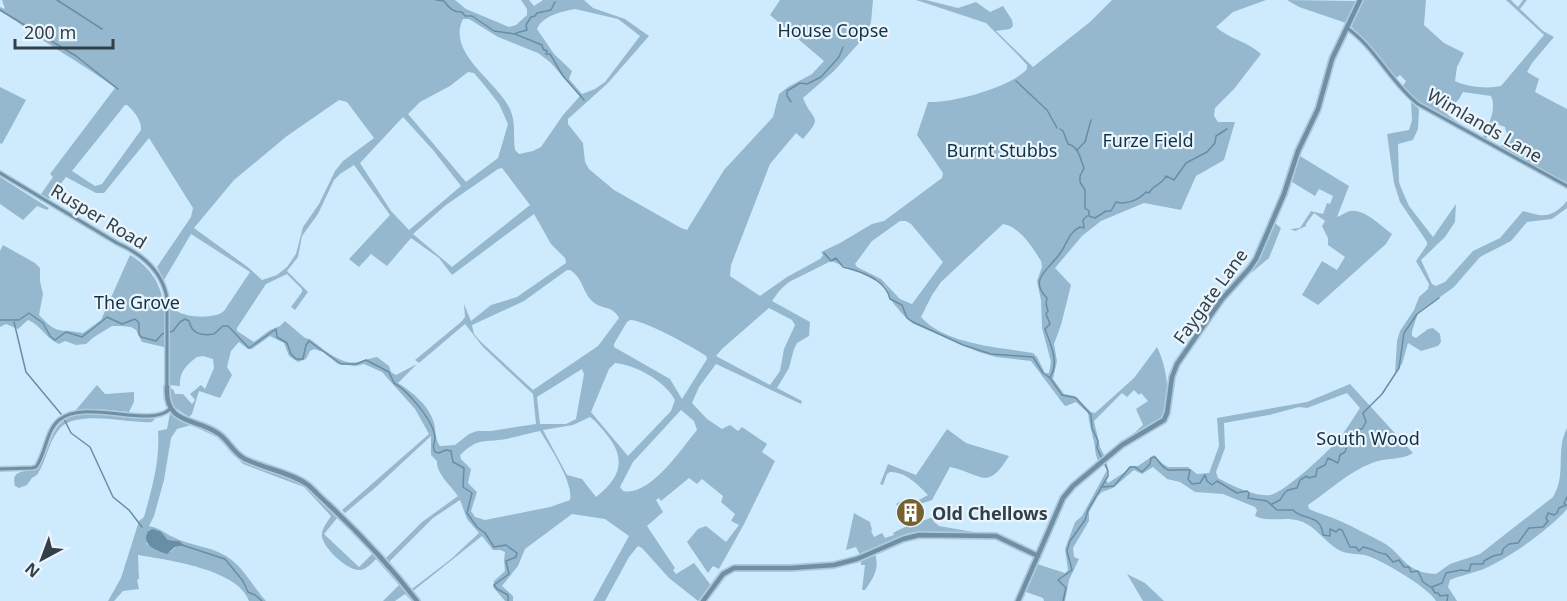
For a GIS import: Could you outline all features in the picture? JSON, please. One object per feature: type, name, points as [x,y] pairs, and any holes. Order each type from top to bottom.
[{"type":"street","name":"Faygate Lane","points":[[1018,601],[1064,496],[1125,443],[1164,420],[1167,414],[1172,377],[1178,363],[1222,298],[1255,262],[1318,109],[1331,62],[1360,0]]},
{"type":"street","name":"Wimlands Lane","points":[[1346,28],[1366,47],[1403,91],[1418,104],[1567,186]]},
{"type":"street","name":"Rusper Road","points":[[0,173],[147,261],[159,277],[166,291],[168,305],[167,403],[170,409]]},
{"type":"street","points":[[0,469],[36,467],[56,423],[69,415],[93,411],[161,415],[170,409],[219,434],[234,452],[243,458],[309,486],[358,531],[417,601]]},
{"type":"street","points":[[703,601],[723,574],[734,568],[834,565],[857,559],[919,534],[996,536],[1038,556]]},
{"type":"green space","points":[[2,0],[455,0],[466,9],[509,27],[516,25],[527,15],[527,9],[521,0],[529,0],[534,6],[543,0],[584,0],[593,8],[625,19],[649,36],[608,83],[568,119],[568,124],[583,143],[585,162],[589,169],[614,190],[687,230],[724,170],[773,117],[779,94],[812,74],[824,61],[770,15],[780,0],[873,0],[871,22],[867,34],[834,71],[803,98],[815,122],[803,139],[796,133],[770,164],[731,265],[730,276],[760,296],[787,277],[820,259],[823,255],[821,252],[872,224],[884,221],[942,178],[943,173],[917,135],[928,102],[952,100],[981,93],[1008,82],[1027,69],[1027,65],[986,23],[916,0],[926,0],[958,8],[976,2],[990,12],[1003,6],[1013,26],[1010,29],[996,31],[1033,67],[1090,22],[1112,0],[1266,0],[1233,12],[1216,27],[1261,54],[1234,89],[1215,108],[1214,116],[1218,122],[1235,122],[1224,160],[1196,176],[1181,210],[1144,203],[1101,221],[1082,236],[1055,268],[1071,285],[1054,344],[1057,361],[1053,379],[1064,394],[1075,396],[1091,412],[1095,413],[1134,378],[1157,347],[1167,383],[1166,402],[1161,418],[1132,435],[1143,425],[1136,409],[1148,401],[1141,393],[1139,395],[1134,390],[1127,397],[1122,393],[1094,421],[1100,447],[1105,457],[1099,462],[1088,413],[1076,402],[1064,405],[1031,361],[996,357],[979,352],[914,324],[894,304],[884,285],[831,261],[789,282],[772,301],[810,322],[809,336],[797,343],[789,368],[777,388],[802,401],[801,404],[716,364],[699,387],[692,403],[707,419],[722,429],[730,425],[738,431],[742,427],[767,444],[762,452],[775,461],[719,569],[713,566],[708,573],[687,542],[698,529],[706,526],[726,542],[739,525],[731,521],[735,514],[721,502],[723,496],[702,479],[697,484],[689,478],[661,501],[659,498],[656,500],[663,512],[647,526],[675,568],[673,570],[676,574],[694,563],[710,584],[710,588],[698,601],[669,578],[638,546],[629,557],[605,601],[593,601],[629,536],[605,519],[572,514],[525,549],[518,566],[502,586],[513,596],[513,601],[505,601],[493,587],[494,581],[505,571],[505,552],[493,550],[482,536],[413,591],[412,589],[451,559],[479,533],[467,519],[460,500],[433,518],[390,561],[389,566],[415,601],[405,594],[395,601],[383,601],[399,585],[376,559],[367,568],[360,570],[349,567],[335,557],[322,538],[323,529],[331,516],[304,487],[243,464],[217,437],[191,425],[177,429],[171,438],[164,480],[149,526],[226,556],[243,571],[266,601],[249,601],[242,590],[217,574],[183,563],[138,555],[139,589],[123,591],[114,601],[108,601],[121,578],[139,521],[144,517],[157,464],[158,431],[167,429],[170,413],[218,435],[246,463],[303,484],[338,517],[324,534],[359,567],[373,553],[378,557],[386,558],[422,522],[458,496],[441,475],[437,461],[431,455],[431,436],[345,513],[342,510],[429,434],[415,409],[382,372],[364,364],[356,366],[338,364],[323,352],[314,349],[310,351],[306,359],[298,362],[289,356],[284,343],[270,336],[252,349],[248,349],[239,342],[231,351],[227,367],[232,375],[220,398],[199,391],[189,417],[172,406],[169,389],[173,389],[175,394],[183,394],[192,404],[195,400],[190,394],[201,385],[205,389],[214,368],[213,359],[197,357],[184,370],[180,386],[169,385],[170,303],[177,311],[187,315],[201,317],[220,314],[250,272],[191,234],[164,280],[157,267],[191,217],[193,208],[149,138],[104,193],[96,193],[66,177],[49,199],[41,194],[53,177],[50,174],[115,88],[0,11],[0,7],[5,9]],"holes":[[[575,9],[618,19],[640,36],[605,82],[582,94],[569,79],[572,71],[554,54],[537,29],[548,17]],[[463,19],[469,19],[498,37],[538,53],[550,62],[580,96],[563,115],[541,147],[519,154],[515,150],[514,124],[510,109],[504,98],[467,55],[461,43],[460,31]],[[468,72],[474,73],[499,104],[508,124],[498,158],[466,182],[408,114],[420,102],[450,86]],[[339,100],[347,102],[374,138],[343,161],[335,171],[319,204],[303,227],[296,254],[287,267],[277,275],[262,280],[194,228],[234,180],[287,136]],[[127,105],[137,116],[141,130],[102,184],[95,186],[72,171]],[[403,117],[461,186],[409,230],[391,211],[360,163]],[[354,165],[390,215],[349,259],[359,267],[371,254],[387,266],[411,238],[439,258],[452,275],[534,214],[551,244],[565,258],[566,263],[517,297],[491,305],[471,321],[464,304],[465,317],[461,322],[415,360],[419,363],[465,324],[483,347],[533,394],[536,424],[477,431],[455,445],[440,446],[436,438],[432,416],[414,395],[398,383],[417,364],[396,375],[377,357],[353,363],[346,362],[305,338],[285,321],[254,342],[237,331],[266,284],[287,274],[302,289],[291,307],[295,310],[308,292],[287,271],[298,257],[302,236],[318,214],[334,180]],[[502,168],[530,205],[452,267],[413,234],[446,205]],[[900,221],[911,224],[943,262],[912,304],[900,299],[881,279],[855,264],[872,241]],[[1003,224],[1020,233],[1041,261],[1042,267],[1037,281],[1041,300],[1042,328],[1051,362],[1049,373],[1045,373],[1033,353],[958,339],[932,326],[921,317],[941,282]],[[567,270],[578,277],[592,301],[614,311],[619,318],[598,346],[533,390],[474,334],[472,325],[524,301]],[[769,308],[792,320],[795,325],[784,349],[780,371],[770,385],[716,356]],[[630,320],[668,335],[700,352],[707,359],[682,399],[670,379],[614,347]],[[615,363],[632,367],[649,375],[664,386],[675,400],[671,411],[628,456],[591,412],[609,369]],[[582,369],[584,374],[576,419],[566,424],[540,424],[537,397]],[[681,410],[694,421],[697,430],[664,470],[644,487],[633,491],[623,491],[620,487],[633,462]],[[590,417],[607,435],[619,461],[615,476],[596,497],[582,479],[567,475],[543,430],[573,425]],[[540,431],[565,475],[570,500],[550,507],[485,520],[475,517],[471,511],[477,492],[468,483],[471,469],[460,455],[477,443]],[[150,530],[158,530],[168,540],[179,541],[170,552],[147,544],[146,533]]]},
{"type":"green space","points":[[1287,0],[1358,0],[1346,23],[1299,7]]},
{"type":"green space","points":[[1361,0],[1426,0],[1424,25],[1444,43],[1464,53],[1457,67],[1455,81],[1471,86],[1490,87],[1501,86],[1544,35],[1506,0],[1511,0],[1518,7],[1523,0],[1527,0],[1520,9],[1543,31],[1554,37],[1527,72],[1539,79],[1535,92],[1567,109],[1567,183],[1500,148],[1507,134],[1505,127],[1494,123],[1486,140],[1483,137],[1493,107],[1491,96],[1463,92],[1446,112],[1461,125],[1415,99],[1402,87],[1406,81],[1400,75],[1395,79],[1351,26]]},
{"type":"green space","points":[[0,87],[26,100],[2,144],[0,143]]},
{"type":"green space","points":[[1411,102],[1419,109],[1418,129],[1413,140],[1398,144],[1399,182],[1409,206],[1433,237],[1456,204],[1455,222],[1445,237],[1421,260],[1432,284],[1436,286],[1445,282],[1473,251],[1500,238],[1523,211],[1541,215],[1551,214],[1567,201],[1567,208],[1552,219],[1527,222],[1511,241],[1480,257],[1454,287],[1418,313],[1412,336],[1416,338],[1433,328],[1440,334],[1441,342],[1438,346],[1421,351],[1408,343],[1402,364],[1395,374],[1397,341],[1400,331],[1429,284],[1416,261],[1427,242],[1400,202],[1394,183],[1387,134],[1409,130],[1412,120]]},
{"type":"green space","points":[[1300,156],[1349,186],[1337,217],[1350,211],[1361,212],[1392,234],[1386,244],[1318,305],[1302,295],[1322,261],[1337,270],[1345,257],[1328,245],[1328,238],[1322,226],[1325,221],[1314,213],[1306,226],[1295,231],[1290,229],[1300,228],[1311,211],[1323,214],[1327,203],[1330,204],[1333,196],[1319,189],[1315,196],[1292,182]]},
{"type":"green space","points":[[0,177],[49,208],[47,210],[37,206],[23,220],[0,204]]},
{"type":"green space","points":[[1274,222],[1281,228],[1269,258],[1251,273],[1262,253]]},
{"type":"green space","name":"The Grove","points":[[3,245],[40,268],[43,294],[39,315],[45,322],[55,329],[83,333],[101,320],[130,255],[151,273],[158,284],[164,307],[164,347],[142,342],[136,330],[131,327],[112,326],[86,344],[76,345],[65,341],[59,344],[54,342],[28,320],[18,329],[6,324],[0,327],[0,251]]},
{"type":"green space","name":"South Wood","points":[[1350,384],[1413,453],[1404,457],[1377,461],[1363,467],[1308,505],[1309,509],[1345,523],[1382,542],[1417,570],[1436,574],[1450,564],[1480,554],[1553,497],[1559,480],[1562,445],[1567,428],[1567,509],[1549,526],[1513,553],[1489,567],[1450,580],[1448,587],[1457,601],[1436,601],[1415,582],[1375,559],[1341,551],[1306,523],[1255,516],[1257,510],[1255,507],[1223,494],[1195,492],[1180,482],[1167,479],[1153,467],[1142,474],[1134,470],[1113,488],[1098,496],[1089,512],[1089,521],[1073,548],[1074,557],[1079,559],[1069,580],[1065,601],[1044,601],[1043,598],[1026,592],[1037,564],[1065,573],[1068,570],[1065,549],[1075,522],[1082,516],[1107,470],[1104,462],[1106,461],[1108,468],[1106,480],[1108,483],[1130,466],[1138,466],[1154,455],[1168,467],[1188,467],[1197,474],[1209,473],[1219,446],[1217,418],[1307,402]],"holes":[[[1347,393],[1360,408],[1334,444],[1306,470],[1277,492],[1270,495],[1258,494],[1218,478],[1216,472],[1225,448],[1224,423],[1299,407],[1307,408]]]},
{"type":"green space","points":[[97,385],[105,394],[134,392],[134,402],[129,412],[98,409],[75,411]]},
{"type":"green space","points":[[87,413],[156,417],[152,422],[87,418],[64,424],[54,437],[37,475],[27,485],[19,488],[15,486],[14,480],[17,474],[38,468],[59,425],[74,416]]},
{"type":"green space","points":[[947,429],[966,443],[1009,456],[995,474],[989,477],[983,478],[950,467],[932,500],[914,506],[906,504],[900,509],[896,504],[904,499],[917,501],[928,495],[911,479],[901,474],[890,472],[883,485],[880,484],[888,464],[916,475]]},
{"type":"green space","points":[[854,513],[870,522],[874,537],[882,533],[885,538],[894,535],[893,533],[903,528],[933,517],[934,522],[939,526],[979,533],[915,532],[860,555],[856,547],[846,550]]},
{"type":"green space","points":[[875,554],[877,564],[875,573],[865,590],[862,590],[865,565],[861,565],[861,560]]},
{"type":"green space","points":[[1127,574],[1145,583],[1164,601],[1143,601]]},
{"type":"shaded area","points":[[152,529],[160,531],[168,540],[179,541],[184,545],[175,547],[167,554],[155,549],[146,541],[147,532]]},
{"type":"waterway","points":[[57,0],[102,29]]},
{"type":"waterway","points":[[436,0],[444,1],[454,11],[462,12],[465,16],[472,16],[494,31],[515,34],[542,45],[547,51],[546,54],[550,54],[563,76],[584,100]]},
{"type":"waterway","points":[[516,33],[527,30],[526,25],[531,17],[551,10],[555,2]]},
{"type":"waterway","points":[[0,10],[76,56],[118,89]]},
{"type":"waterway","points":[[791,102],[787,91],[800,83],[807,84],[821,77],[839,57],[843,47]]},
{"type":"waterway","points":[[1016,81],[1047,110],[1057,128]]},
{"type":"waterway","points":[[1077,150],[1085,142],[1091,120]]},
{"type":"waterway","points":[[1060,129],[1068,144],[1077,150],[1080,157],[1084,168],[1080,182],[1085,190],[1085,208],[1089,211],[1089,216],[1095,218],[1106,211],[1111,211],[1116,202],[1132,201],[1146,192],[1149,193],[1166,176],[1174,180],[1186,163],[1207,152],[1215,143],[1216,136],[1227,129]]},
{"type":"waterway","points":[[1050,377],[1054,359],[1045,329],[1050,324],[1046,314],[1048,311],[1047,298],[1041,291],[1040,279],[1073,232],[1080,227],[1084,228],[1083,220],[1087,216]]},
{"type":"waterway","points":[[824,253],[831,261],[836,258],[843,267],[878,281],[888,292],[890,299],[902,305],[907,318],[913,322],[963,345],[991,354],[1033,357],[1062,395],[1076,398],[1091,415],[1092,428],[1098,441],[1097,448],[1108,471],[1108,476],[1088,510],[1085,520],[1070,541],[1067,551],[1072,570],[1058,580],[1066,588],[1063,601]]},
{"type":"waterway","points":[[1272,504],[1280,500],[1287,491],[1297,488],[1300,480],[1307,476],[1309,478],[1316,476],[1317,469],[1325,465],[1328,458],[1338,463],[1340,455],[1345,452],[1347,446],[1355,442],[1359,429],[1362,429],[1366,422],[1363,413],[1382,394],[1399,368],[1404,333],[1417,314],[1439,298]]},
{"type":"waterway","points":[[0,320],[19,320],[29,313],[43,323],[55,340],[66,332],[82,337],[107,317],[122,324],[135,319],[139,323],[141,337],[156,341],[162,334],[173,331],[185,319],[189,321],[192,329],[205,335],[214,334],[223,326],[228,326],[249,348],[276,329],[277,337],[287,343],[291,354],[296,359],[303,359],[309,341],[341,364],[356,364],[366,360],[389,372],[394,383],[413,399],[430,423],[434,431],[435,452],[451,451],[453,462],[464,468],[463,487],[472,493],[467,513],[494,547],[506,545],[517,553],[516,557],[506,561],[509,574],[494,585],[508,595],[508,601]]},
{"type":"waterway","points":[[14,322],[26,372],[61,414]]},
{"type":"waterway","points":[[64,419],[71,433],[90,447],[113,497],[129,510],[142,527]]},
{"type":"waterway","points":[[1103,487],[1114,486],[1130,467],[1135,467],[1142,472],[1150,464],[1151,458],[1155,457],[1167,469],[1190,470],[1188,479],[1192,484],[1200,483],[1205,475],[1207,481],[1212,485],[1217,481],[1237,493],[1247,491],[1248,498],[1267,501],[1277,510],[1293,510],[1315,520],[1322,528],[1323,535],[1330,536],[1330,529],[1336,532],[1339,529],[1342,530],[1350,547],[1356,547],[1359,551],[1363,547],[1386,554],[1393,562],[1399,560],[1404,567],[1409,567],[1411,572],[1418,571],[1423,582],[1435,593],[1440,596],[1448,595],[1447,601]]},
{"type":"waterway","points":[[1432,587],[1442,583],[1446,573],[1469,571],[1471,564],[1483,564],[1493,556],[1502,554],[1503,549],[1509,544],[1518,543],[1529,528],[1543,527],[1548,521],[1546,518],[1548,513],[1554,515],[1557,513],[1559,508],[1566,505],[1564,503],[1567,497]]},
{"type":"waterway","points":[[182,545],[225,559],[243,581],[248,592],[262,601]]},
{"type":"place","name":"Old Chellows","points":[[911,513]]},
{"type":"park label","name":"House Copse","points":[[833,30]]},
{"type":"park label","name":"Furze Field","points":[[1148,140]]},
{"type":"park label","name":"Burnt Stubbs","points":[[1002,150]]}]
